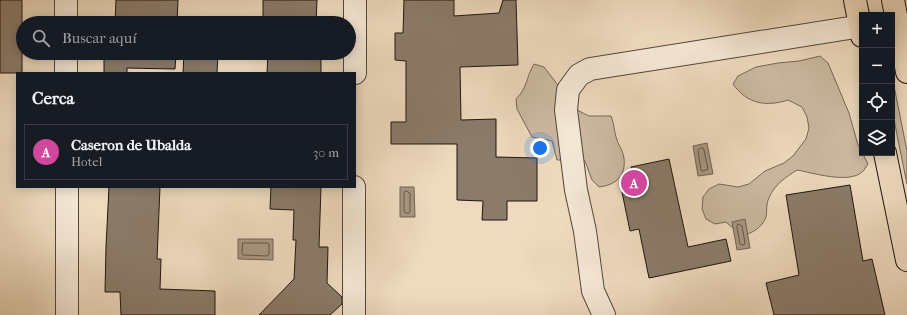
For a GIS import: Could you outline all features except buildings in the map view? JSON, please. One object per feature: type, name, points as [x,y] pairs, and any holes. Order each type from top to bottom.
[{"type":"main road","points":[[855,0],[859,20]]},
{"type":"main road","points":[[895,18],[907,72]]},
{"type":"main road","points":[[887,156],[907,260]]},
{"type":"street","points":[[66,0],[66,16]]},
{"type":"street","points":[[354,0],[354,16]]},
{"type":"street","points":[[604,315],[593,290],[576,190],[566,110],[568,90],[579,75],[590,69],[859,30]]},
{"type":"street","points":[[66,60],[66,72]]},
{"type":"street","points":[[354,60],[354,72]]},
{"type":"street","points":[[66,188],[67,315]]},
{"type":"street","points":[[354,188],[354,315]]},
{"type":"shaded area","points":[[820,56],[828,63],[849,113],[859,147],[859,156],[864,156],[868,164],[862,172],[849,177],[831,177],[797,170],[781,182],[771,193],[767,203],[766,217],[762,224],[753,232],[742,236],[726,222],[715,224],[706,219],[702,209],[703,197],[709,189],[719,184],[738,187],[749,184],[765,171],[784,163],[793,156],[806,139],[809,128],[807,117],[802,107],[788,100],[765,103],[751,100],[738,91],[733,84],[738,76],[756,67],[799,61]]},
{"type":"shaded area","points":[[534,64],[544,67],[579,111],[589,116],[611,116],[615,134],[624,158],[623,170],[615,182],[599,187],[592,180],[585,161],[578,154],[569,160],[557,160],[552,141],[532,137],[517,109],[516,99],[523,90]]},
{"type":"shaded area","points":[[895,91],[907,151],[907,184],[895,125]]},
{"type":"water","points":[[707,143],[713,174],[698,176],[693,146]]},
{"type":"water","points":[[400,187],[414,187],[415,217],[400,217]]},
{"type":"water","points":[[745,219],[750,248],[737,250],[732,222]]},
{"type":"water","points":[[238,239],[273,239],[273,260],[238,259]]},
{"type":"place","name":"Caseron de Ubalda","points":[[634,183]]}]
